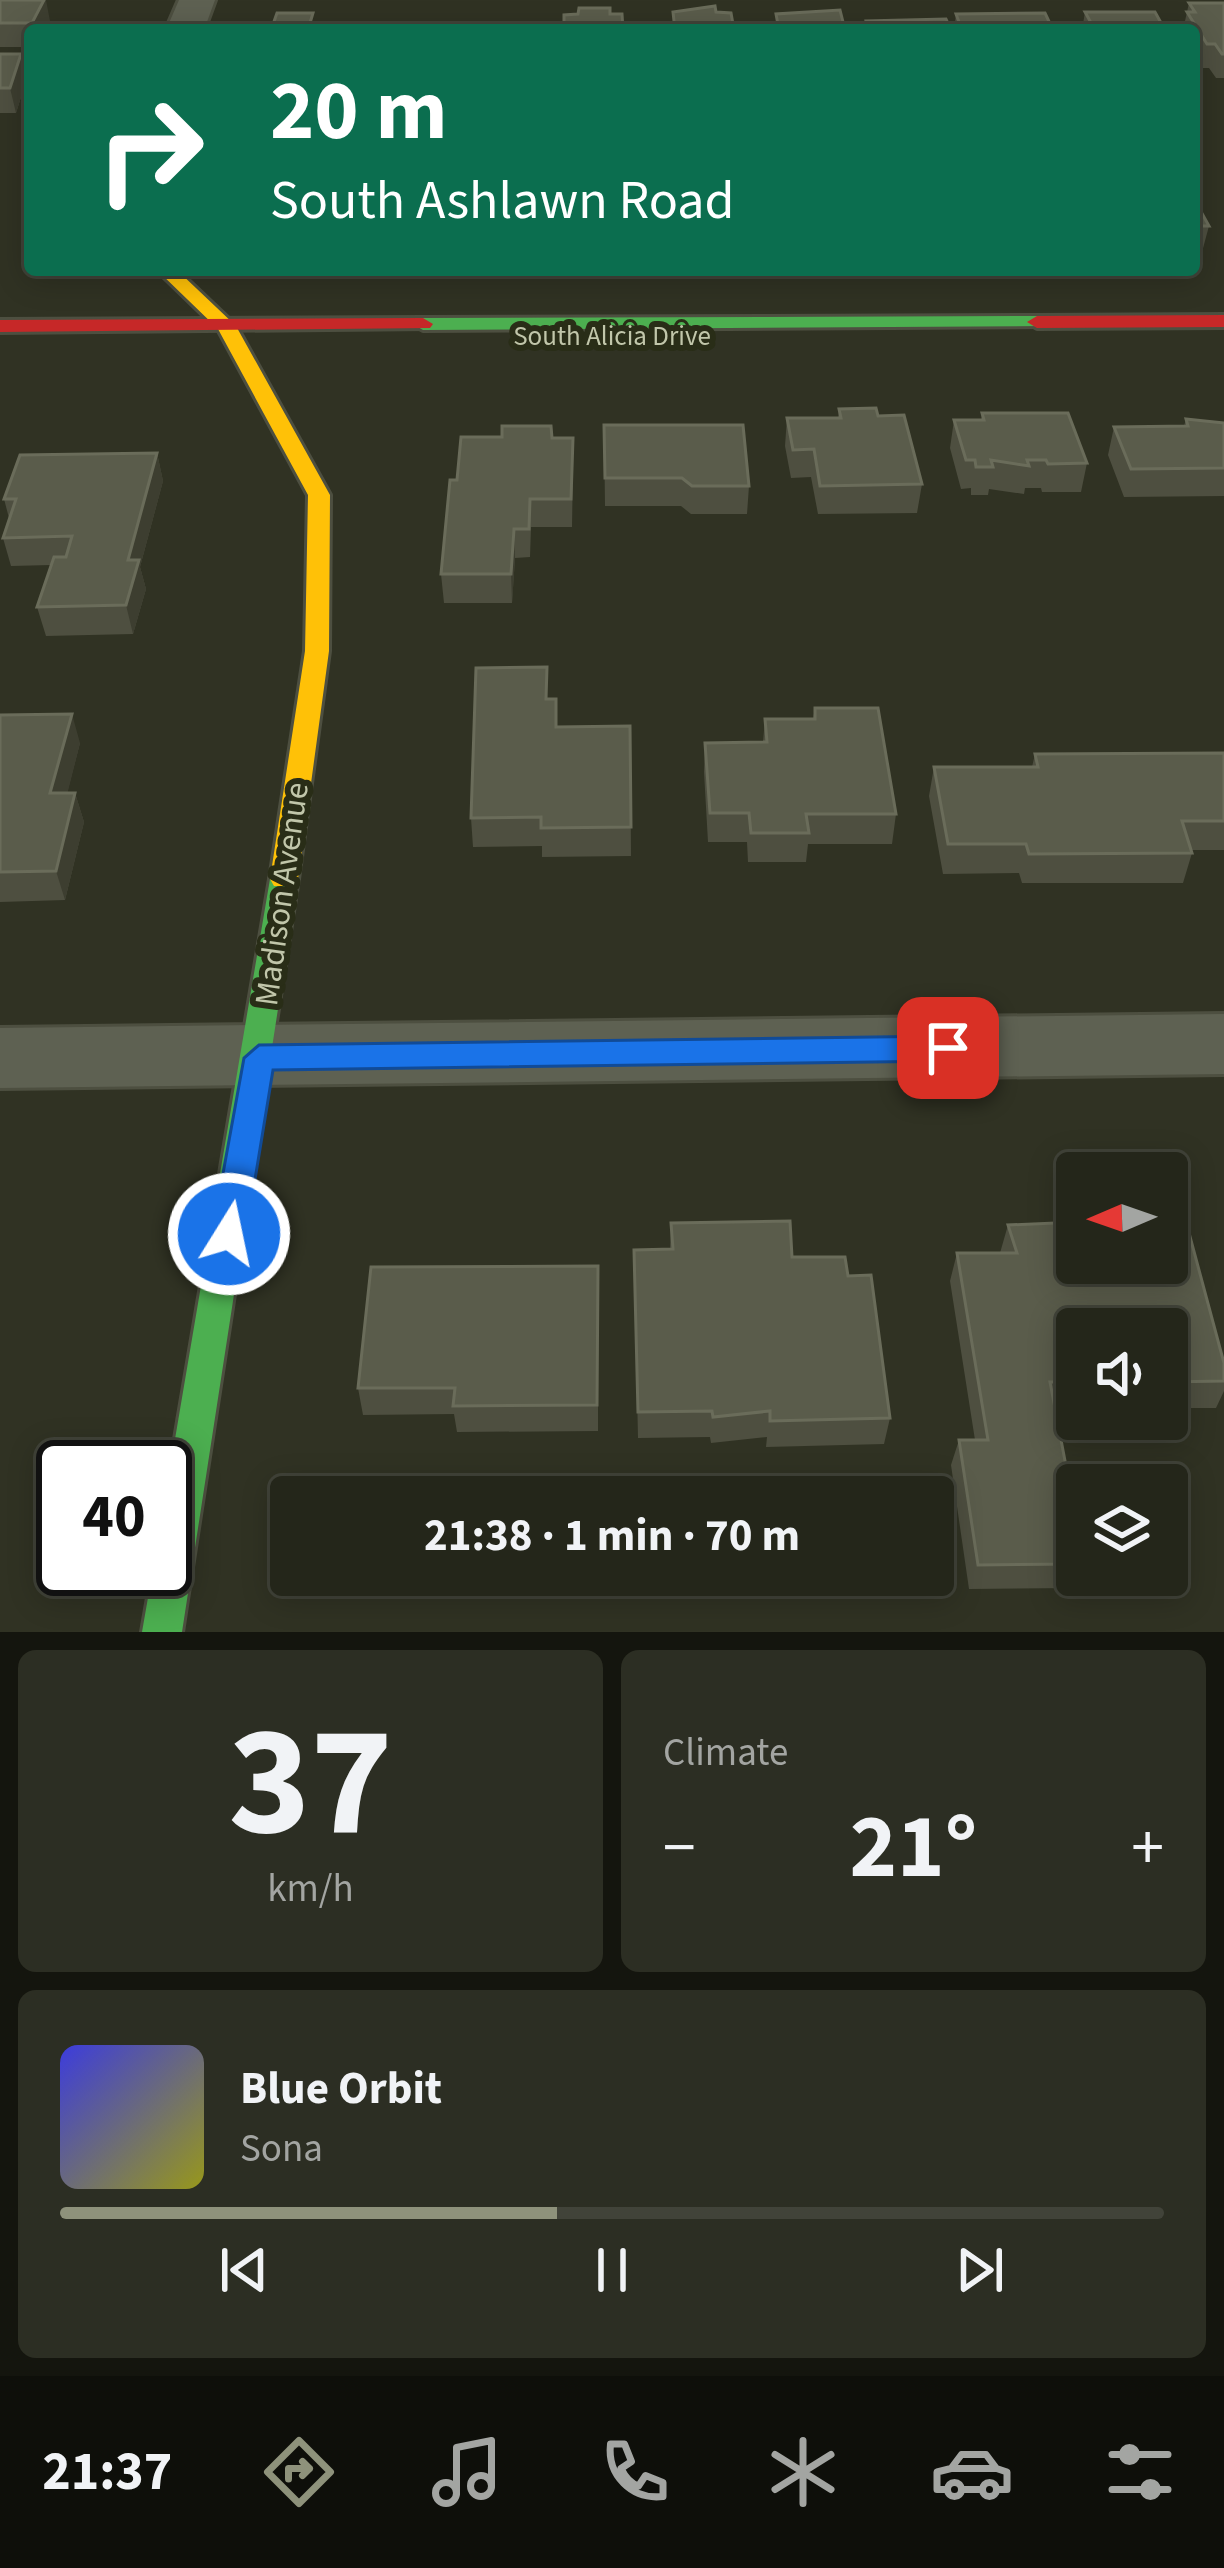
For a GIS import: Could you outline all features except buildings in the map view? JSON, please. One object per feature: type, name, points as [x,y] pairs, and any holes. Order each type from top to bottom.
[{"type":"street","name":"Madison Avenue","points":[[162,1632],[259,1058],[317,651],[319,495],[226,326],[172,276]]},
{"type":"street","name":"South Alicia Drive","points":[[0,326],[1224,321]]},
{"type":"street","points":[[0,1058],[1224,1044]]},
{"type":"traffic: fast","points":[[423,324],[1037,322]]},
{"type":"traffic: fast","points":[[162,1632],[284,879]]},
{"type":"traffic: slow","points":[[172,276],[226,326],[319,495],[317,651],[284,879]]},
{"type":"traffic: jam","points":[[1037,322],[1224,321]]},
{"type":"traffic: jam","points":[[0,326],[423,324]]},
{"type":"route","points":[[229,1234],[259,1058],[948,1048]]}]
